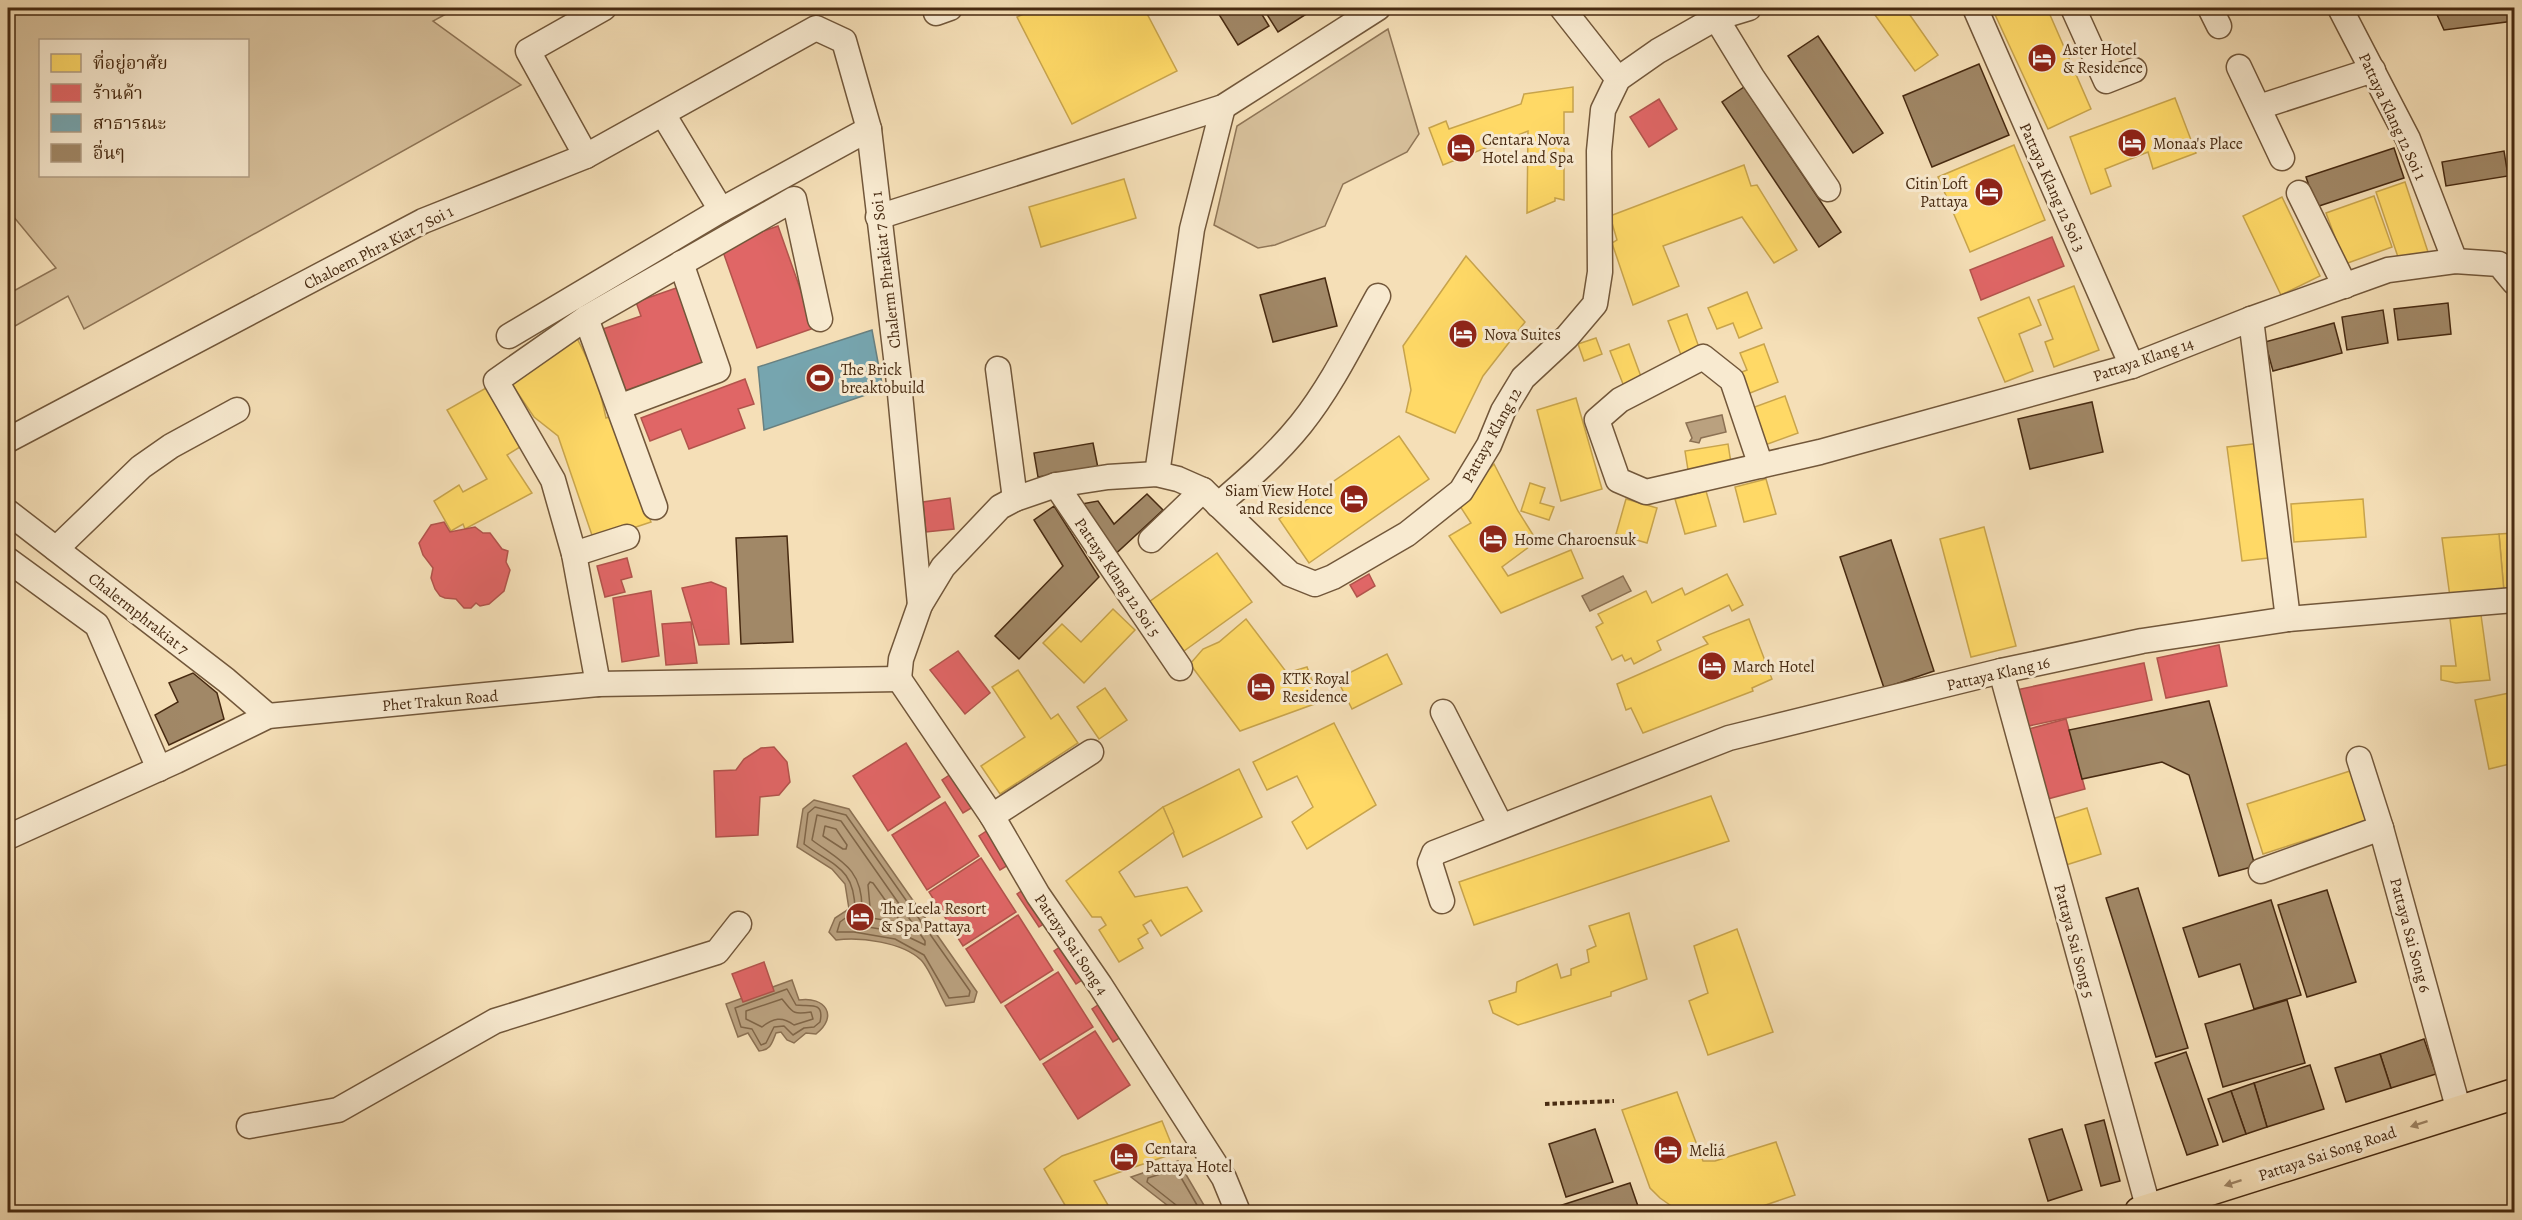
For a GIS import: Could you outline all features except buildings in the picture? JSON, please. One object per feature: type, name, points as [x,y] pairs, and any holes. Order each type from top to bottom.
[{"type":"main road","name":"Pattaya Sai Song Road","points":[[2144,1211],[2514,1094]]},
{"type":"street","points":[[586,156],[528,51],[604,8]]},
{"type":"street","points":[[878,217],[1223,106],[1378,8]]},
{"type":"street","points":[[1562,8],[1618,79]]},
{"type":"street","name":"Pattaya Klang 12 Soi 3","points":[[1975,8],[2132,366]]},
{"type":"street","points":[[2073,8],[2106,81],[2134,70]]},
{"type":"street","name":"Pattaya Klang 12 Soi 1","points":[[2340,8],[2408,139],[2455,261]]},
{"type":"street","points":[[1732,12],[1752,77],[1828,189]]},
{"type":"street","name":"Pattaya Klang 12","points":[[899,679],[901,658],[920,605],[943,567],[1000,507],[1015,499],[1056,485],[1108,477],[1156,474],[1178,479],[1210,497],[1290,574],[1315,584],[1333,577],[1407,534],[1461,490],[1489,446],[1503,411],[1523,378],[1567,337],[1595,304],[1600,272],[1599,151],[1602,110],[1618,79],[1658,51],[1732,12]]},
{"type":"street","name":"Chalerm Phrakiat 7 Soi 1","points":[[663,114],[816,28],[844,41],[868,129],[878,217],[893,407],[920,605]]},
{"type":"street","points":[[2239,67],[2282,158]]},
{"type":"street","points":[[2259,107],[2373,70]]},
{"type":"street","points":[[1156,474],[1192,229],[1223,106]]},
{"type":"street","points":[[663,114],[721,210]]},
{"type":"street","name":"Chaloem Phra Kiat 7 Soi 1","points":[[8,440],[423,221],[586,156],[663,114]]},
{"type":"street","points":[[509,336],[721,210],[868,129]]},
{"type":"street","points":[[2299,193],[2345,286]]},
{"type":"street","points":[[598,684],[574,554],[553,480],[496,381],[586,318],[794,199],[820,319]]},
{"type":"street","name":"Pattaya Klang 14","points":[[1761,466],[1732,380],[1703,357],[1620,400],[1597,420],[1618,480],[1646,492],[1761,466],[1820,452],[2132,366],[2251,319],[2388,270],[2455,261],[2499,264],[2514,282]]},
{"type":"street","points":[[619,407],[718,370],[681,263]]},
{"type":"street","points":[[1151,540],[1210,497],[1261,468],[1300,425],[1332,378],[1378,296]]},
{"type":"street","points":[[586,318],[655,507]]},
{"type":"street","points":[[2251,319],[2288,619]]},
{"type":"street","points":[[998,369],[1015,499]]},
{"type":"street","points":[[56,549],[141,467],[171,446],[237,410]]},
{"type":"street","name":"Pattaya Klang 12 Soi 5","points":[[1056,485],[1180,668]]},
{"type":"street","name":"Chalermphrakiat 7","points":[[8,512],[226,680],[268,716]]},
{"type":"street","points":[[35,533],[9,562],[97,625],[159,769]]},
{"type":"street","points":[[574,554],[627,537]]},
{"type":"street","name":"Pattaya Klang 16","points":[[1442,901],[1430,863],[1434,853],[1729,738],[2001,672],[2142,641],[2288,619],[2514,600]]},
{"type":"street","name":"Pattaya Sai Song 5","points":[[2001,672],[2144,1211]]},
{"type":"street","name":"Phet Trakun Road","points":[[8,837],[159,769],[268,716],[598,684],[899,679]]},
{"type":"street","name":"Pattaya Sai Song 4","points":[[899,679],[992,816],[1038,895],[1100,985],[1224,1178],[1238,1212]]},
{"type":"street","points":[[1443,712],[1501,826]]},
{"type":"street","points":[[992,816],[1091,752]]},
{"type":"street","name":"Pattaya Sai Song 6","points":[[2359,759],[2381,828],[2459,1111]]},
{"type":"street","points":[[2261,871],[2381,828]]},
{"type":"street","points":[[249,1126],[338,1110],[495,1021],[717,952],[739,924]]},
{"type":"path","points":[[1545,1104],[1614,1101]]},
{"type":"shaded area","points":[[8,8],[457,8],[433,21],[521,85],[84,329],[68,296],[8,330],[8,294],[56,268],[8,210]]},
{"type":"shaded area","points":[[1388,29],[1419,134],[1407,152],[1343,184],[1325,226],[1275,245],[1258,248],[1214,225],[1237,126]]},
{"type":"water","points":[[1722,415],[1726,432],[1701,438],[1699,443],[1690,441],[1692,438],[1686,423]]},
{"type":"water","points":[[1623,576],[1631,591],[1590,611],[1582,596]]},
{"type":"water","points":[[814,800],[849,809],[977,992],[974,1002],[946,1006],[921,960],[903,949],[869,940],[836,940],[829,932],[835,918],[849,909],[845,884],[832,869],[797,847],[803,809]]},
{"type":"water","points":[[792,980],[799,1000],[816,1001],[826,1009],[827,1021],[823,1027],[816,1034],[806,1033],[794,1043],[787,1040],[781,1032],[776,1033],[769,1048],[759,1051],[748,1033],[738,1037],[726,1004]]},
{"type":"water","points":[[1178,1161],[1208,1212],[1176,1212],[1131,1177]]},
{"type":"place","name":"Aster Hotel & Residence","points":[[2042,58]]},
{"type":"place","name":"Monaa's Place","points":[[2132,143]]},
{"type":"place","name":"Centara Nova Hotel and Spa","points":[[1461,148]]},
{"type":"place","name":"Citin Loft Pattaya","points":[[1989,192]]},
{"type":"place","name":"Nova Suites","points":[[1463,334]]},
{"type":"place","name":"The Brick breaktobuild","points":[[820,378]]},
{"type":"place","name":"Siam View Hotel and Residence","points":[[1354,499]]},
{"type":"place","name":"Home Charoensuk","points":[[1493,539]]},
{"type":"place","name":"March Hotel","points":[[1712,666]]},
{"type":"place","name":"KTK Royal Residence","points":[[1261,687]]},
{"type":"place","name":"The Leela Resort & Spa Pattaya","points":[[860,917]]},
{"type":"place","name":"Meliá","points":[[1668,1150]]},
{"type":"place","name":"Centara Pattaya Hotel","points":[[1124,1157]]}]
